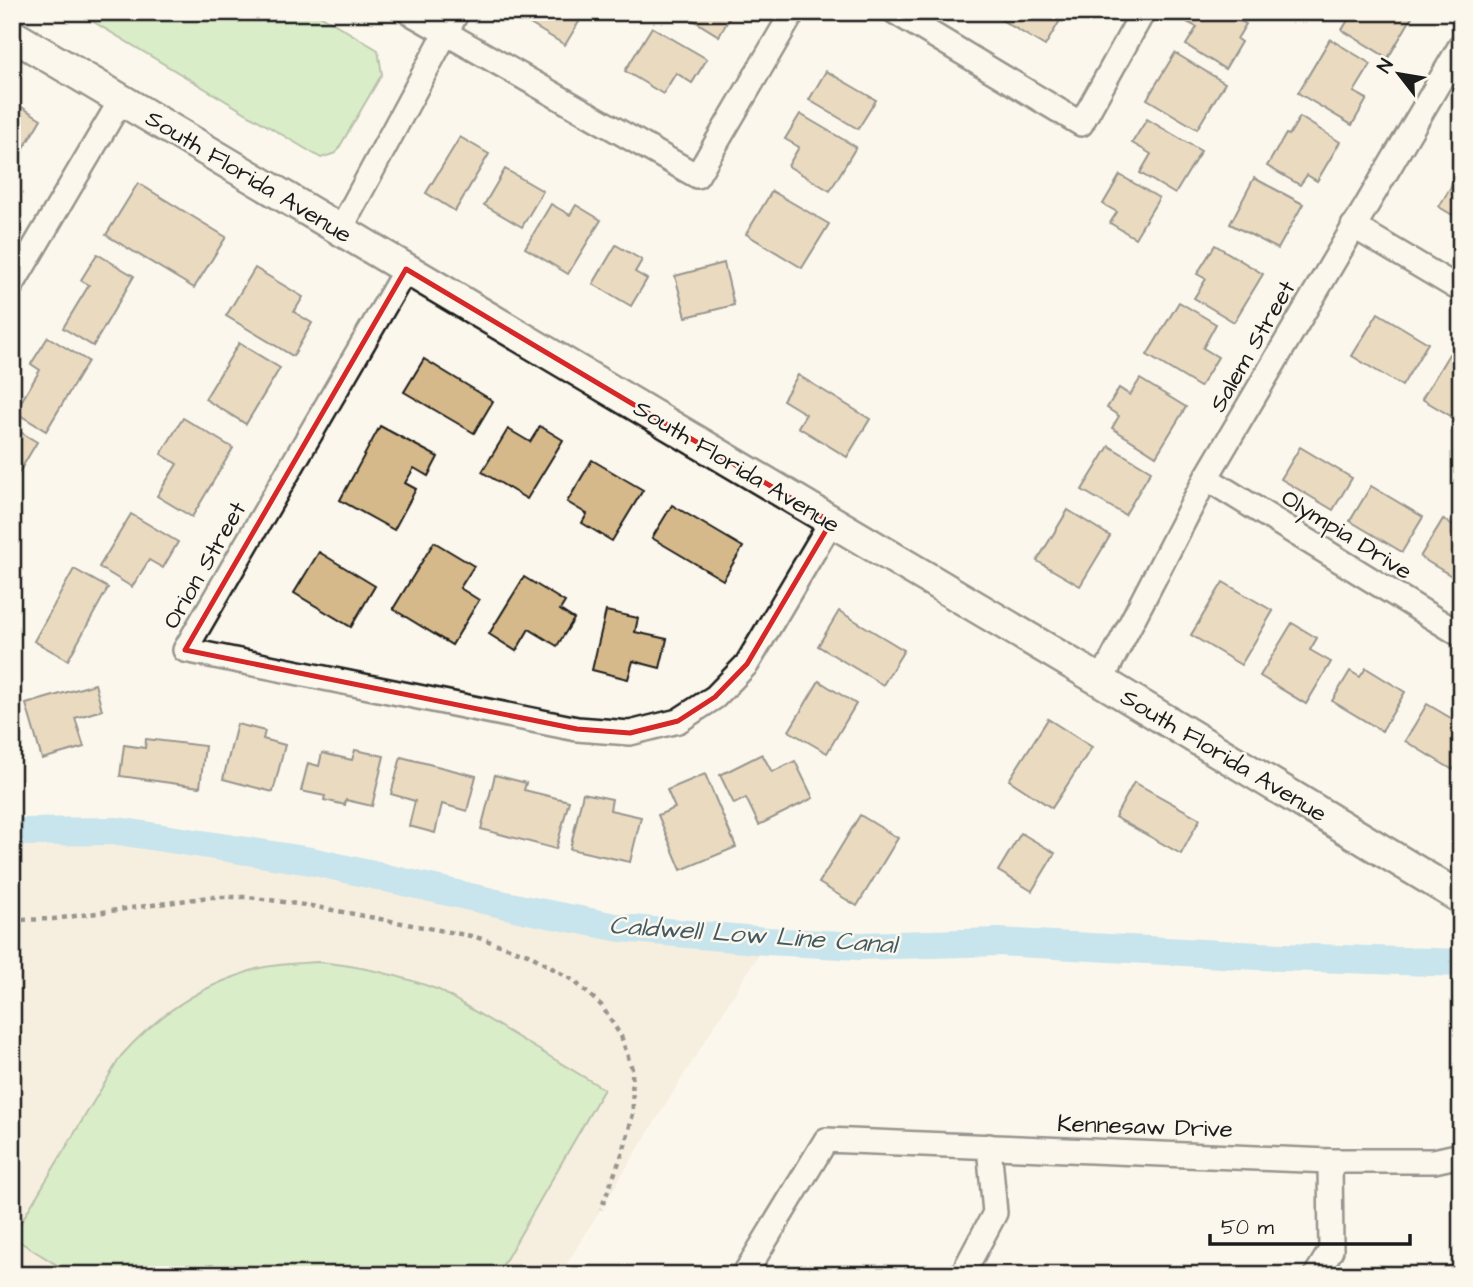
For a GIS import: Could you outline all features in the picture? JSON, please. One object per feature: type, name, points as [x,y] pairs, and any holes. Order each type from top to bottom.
[{"type":"street","points":[[408,12],[696,176],[793,12]]},
{"type":"street","points":[[340,230],[457,12]]},
{"type":"street","points":[[895,12],[1081,124],[1143,12]]},
{"type":"street","name":"South Florida Avenue","points":[[12,35],[1458,891]]},
{"type":"street","name":"Salem Street","points":[[1101,681],[1206,478],[1461,45]]},
{"type":"street","points":[[12,285],[121,100]]},
{"type":"street","points":[[1353,226],[1461,290]]},
{"type":"street","name":"Orion Street","points":[[406,269],[186,650],[577,729],[630,733],[678,721],[715,697],[747,664],[831,522]]},
{"type":"street","name":"Olympia Drive","points":[[1206,478],[1461,635]]},
{"type":"street","name":"Kennesaw Drive","points":[[744,1275],[826,1140],[1330,1161],[1434,1161],[1461,1155]]},
{"type":"street","points":[[962,1275],[995,1213],[989,1146]]},
{"type":"street","points":[[1316,1275],[1331,1250],[1330,1161]]},
{"type":"path","points":[[12,920],[54,919],[209,897],[249,897],[476,937],[528,954],[574,981],[601,1005],[621,1036],[632,1069],[634,1114],[601,1209]]},
{"type":"highlighted area","points":[[406,269],[831,522],[747,664],[715,697],[678,721],[630,733],[577,729],[185,650]]},
{"type":"shaded area","points":[[118,831],[311,861],[621,928],[767,941],[560,1275],[12,1275],[12,832]]},
{"type":"green space","points":[[77,12],[315,12],[378,50],[382,74],[336,153],[321,158]]},
{"type":"green space","points":[[319,962],[380,972],[439,990],[604,1089],[497,1275],[73,1275],[12,1237],[121,1056],[159,1019],[202,991],[250,971]]},
{"type":"building","points":[[530,12],[585,12],[565,45],[525,21]]},
{"type":"building","points":[[680,12],[733,12],[719,36]]},
{"type":"building","points":[[995,12],[1065,12],[1045,46],[993,15]]},
{"type":"building","points":[[1193,12],[1225,12],[1246,24],[1237,39],[1241,42],[1225,69],[1186,45],[1197,27],[1187,22]]},
{"type":"building","points":[[1353,12],[1415,12],[1388,58],[1342,30]]},
{"type":"building","points":[[652,27],[707,59],[692,83],[676,73],[663,94],[625,71]]},
{"type":"building","points":[[1330,39],[1371,64],[1354,92],[1367,99],[1352,125],[1298,93]]},
{"type":"building","points":[[1175,53],[1225,83],[1197,129],[1147,99]]},
{"type":"building","points":[[826,71],[876,100],[858,129],[809,100]]},
{"type":"building","points":[[12,101],[41,119],[15,163],[12,162]]},
{"type":"building","points":[[800,114],[856,147],[830,191],[788,166],[799,147],[785,139]]},
{"type":"building","points":[[1300,117],[1340,142],[1317,181],[1307,175],[1300,185],[1267,166],[1286,134],[1289,135]]},
{"type":"building","points":[[1147,119],[1201,151],[1175,194],[1140,173],[1151,154],[1132,143]]},
{"type":"building","points":[[460,137],[489,154],[455,211],[426,193]]},
{"type":"building","points":[[505,169],[543,191],[522,227],[484,205]]},
{"type":"building","points":[[1461,170],[1461,220],[1439,207]]},
{"type":"building","points":[[1120,175],[1159,198],[1135,238],[1110,223],[1117,212],[1103,204]]},
{"type":"building","points":[[1254,178],[1303,204],[1278,249],[1230,224]]},
{"type":"building","points":[[138,183],[226,237],[194,288],[106,235]]},
{"type":"building","points":[[772,191],[829,224],[802,268],[746,234]]},
{"type":"building","points":[[551,204],[570,215],[576,205],[601,220],[568,274],[525,248]]},
{"type":"building","points":[[616,245],[642,260],[635,272],[647,279],[631,306],[593,284]]},
{"type":"building","points":[[1215,245],[1263,274],[1234,322],[1194,298],[1206,279],[1197,274]]},
{"type":"building","points":[[97,254],[134,276],[93,346],[63,328],[89,285],[81,280]]},
{"type":"building","points":[[724,263],[734,305],[686,317],[675,276]]},
{"type":"building","points":[[255,268],[303,297],[294,312],[312,323],[293,356],[226,316]]},
{"type":"building","points":[[1179,302],[1216,324],[1203,348],[1218,357],[1200,387],[1147,355]]},
{"type":"building","points":[[1378,313],[1428,343],[1402,386],[1352,356]]},
{"type":"building","points":[[48,337],[88,361],[46,431],[15,412],[40,370],[31,364]]},
{"type":"building","points":[[239,343],[280,368],[246,424],[205,399]]},
{"type":"building","points":[[1449,354],[1461,361],[1461,422],[1422,399]]},
{"type":"building","points":[[424,359],[493,401],[474,433],[404,392]]},
{"type":"building","points":[[798,375],[870,419],[847,457],[798,427],[806,414],[783,400]]},
{"type":"building","points":[[1140,379],[1186,407],[1156,456],[1112,428],[1119,416],[1107,408],[1119,388],[1130,395]]},
{"type":"building","points":[[183,418],[233,448],[192,517],[157,496],[177,464],[161,454]]},
{"type":"building","points":[[380,426],[438,457],[428,476],[414,468],[405,483],[416,489],[394,530],[340,500]]},
{"type":"building","points":[[540,426],[563,440],[527,499],[482,472],[508,429],[530,442]]},
{"type":"building","points":[[12,427],[37,442],[12,484]]},
{"type":"building","points":[[1109,446],[1151,471],[1125,515],[1082,490]]},
{"type":"building","points":[[1300,447],[1352,478],[1333,510],[1281,479]]},
{"type":"building","points":[[592,460],[643,490],[612,541],[582,523],[587,514],[567,502]]},
{"type":"building","points":[[1371,486],[1423,517],[1402,552],[1350,521]]},
{"type":"building","points":[[672,505],[743,547],[723,580],[652,538]]},
{"type":"building","points":[[1068,510],[1110,536],[1080,586],[1037,561]]},
{"type":"building","points":[[131,514],[178,542],[163,568],[149,560],[132,587],[99,567]]},
{"type":"building","points":[[1443,519],[1461,530],[1460,581],[1420,557]]},
{"type":"building","points":[[434,542],[474,566],[460,588],[479,600],[452,645],[393,609]]},
{"type":"building","points":[[319,552],[375,586],[351,627],[294,593]]},
{"type":"building","points":[[74,569],[108,588],[68,660],[34,641]]},
{"type":"building","points":[[524,577],[565,602],[560,610],[574,619],[557,646],[529,629],[516,651],[489,634]]},
{"type":"building","points":[[1223,582],[1273,611],[1241,665],[1191,635]]},
{"type":"building","points":[[606,611],[638,618],[635,632],[667,639],[660,668],[633,661],[628,679],[592,670]]},
{"type":"building","points":[[839,611],[904,650],[883,685],[818,646]]},
{"type":"building","points":[[1292,623],[1317,638],[1310,650],[1331,662],[1306,704],[1260,676]]},
{"type":"building","points":[[1366,668],[1405,692],[1382,731],[1332,701],[1350,671],[1360,677]]},
{"type":"building","points":[[819,681],[856,704],[827,753],[789,731]]},
{"type":"building","points":[[95,684],[102,710],[75,718],[84,747],[42,759],[26,704]]},
{"type":"building","points":[[1427,704],[1461,724],[1461,757],[1453,770],[1405,741]]},
{"type":"building","points":[[1048,719],[1092,747],[1052,808],[1009,780]]},
{"type":"building","points":[[237,724],[265,731],[263,739],[285,745],[273,792],[223,779]]},
{"type":"building","points":[[146,739],[205,746],[200,787],[120,776],[124,745],[145,748]]},
{"type":"building","points":[[355,750],[384,756],[372,806],[346,800],[345,805],[324,800],[325,796],[301,791],[308,763],[319,766],[322,753],[352,760]]},
{"type":"building","points":[[762,754],[772,772],[795,761],[813,798],[759,825],[746,798],[734,804],[720,775]]},
{"type":"building","points":[[401,757],[476,776],[467,811],[442,804],[435,833],[409,826],[415,801],[391,794]]},
{"type":"building","points":[[705,774],[736,847],[681,870],[658,815],[675,808],[667,790]]},
{"type":"building","points":[[495,775],[526,783],[524,790],[569,801],[556,849],[481,829]]},
{"type":"building","points":[[1134,782],[1200,819],[1181,854],[1115,817]]},
{"type":"building","points":[[583,793],[612,799],[610,810],[641,817],[630,862],[570,849]]},
{"type":"building","points":[[860,815],[898,838],[857,906],[819,883]]},
{"type":"building","points":[[1021,833],[1055,853],[1032,891],[998,871]]},
{"type":"waterway","name":"Caldwell Low Line Canal","points":[[12,832],[118,831],[311,861],[621,928],[860,946],[998,942],[1258,956],[1461,963]]}]
